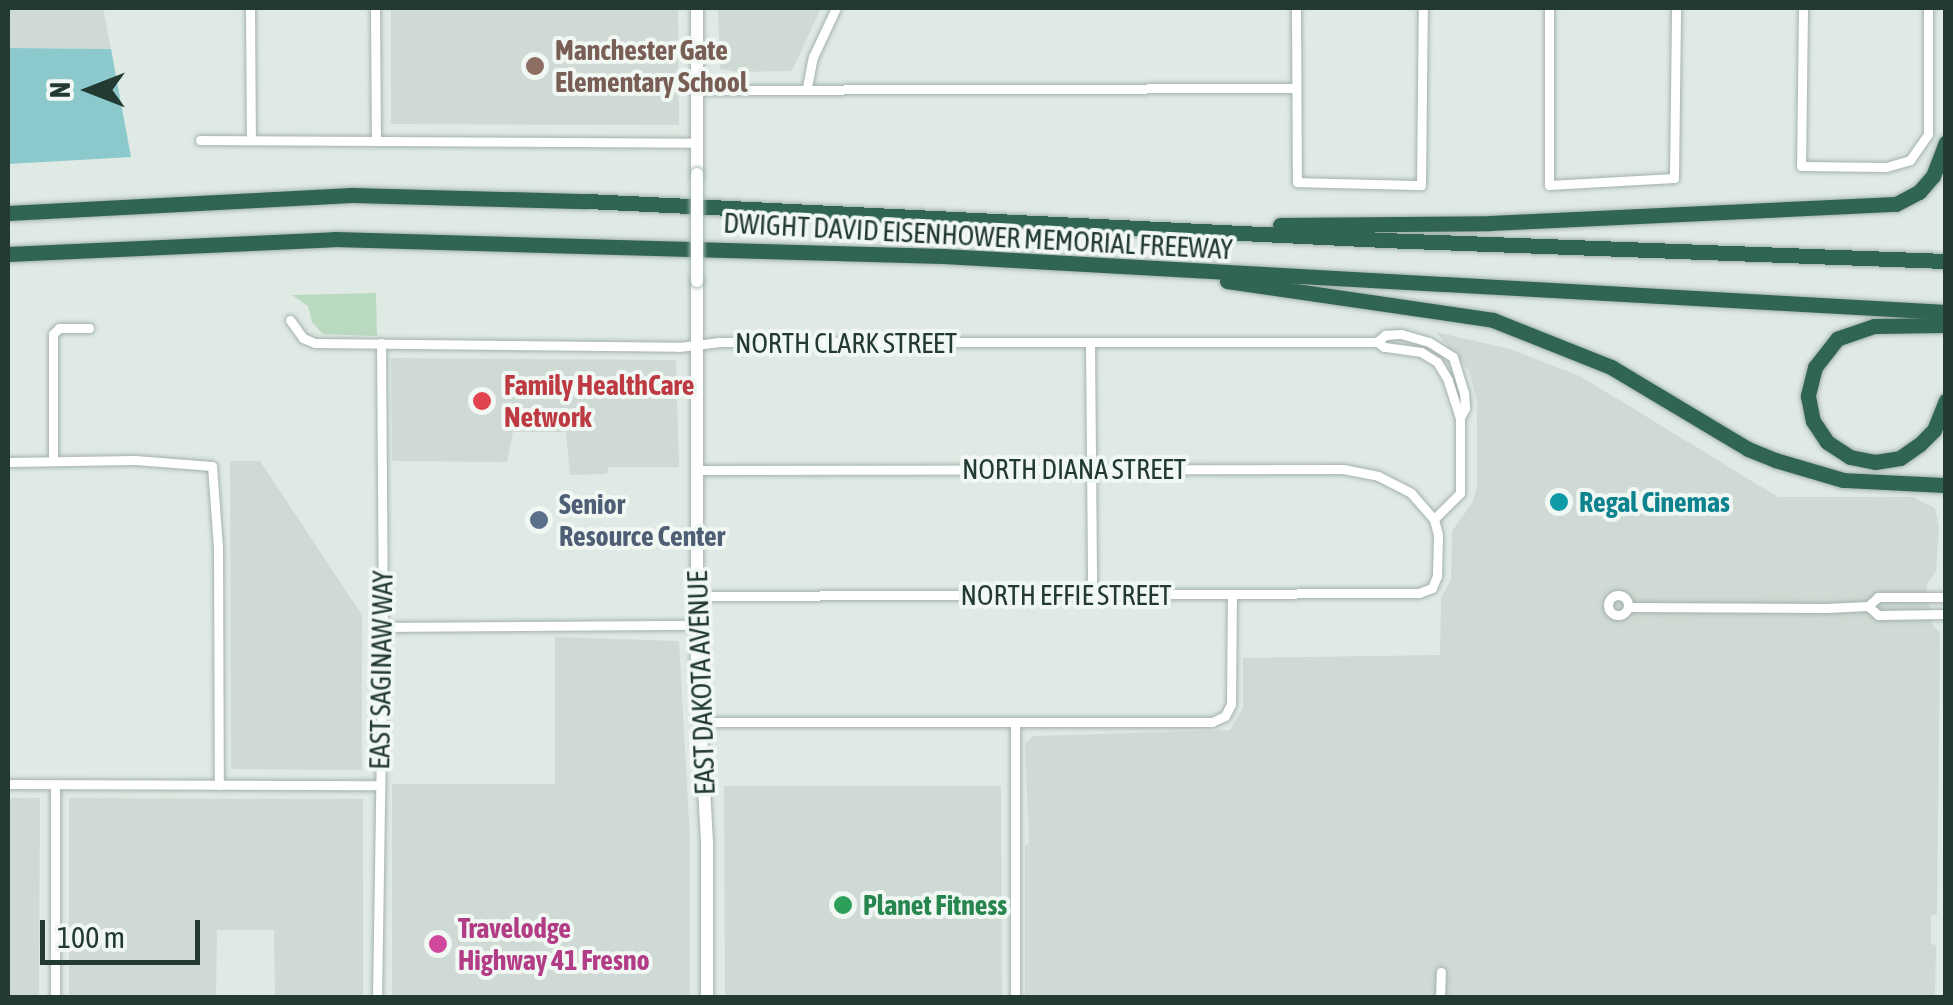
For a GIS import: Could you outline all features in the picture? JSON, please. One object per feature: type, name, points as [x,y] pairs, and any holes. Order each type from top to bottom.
[{"type":"highway","points":[[1141,226],[1490,223],[1896,204],[1919,192],[1936,173],[1946,142]]},
{"type":"highway","name":"DWIGHT DAVID EISENHOWER MEMORIAL FREEWAY","points":[[8,212],[352,195],[746,206],[1382,240],[1946,260]]},
{"type":"highway","name":"DWIGHT DAVID EISENHOWER MEMORIAL FREEWAY","points":[[8,254],[334,239],[944,256],[1134,269],[1414,280],[1927,318],[1946,312]]},
{"type":"highway","points":[[1134,269],[1493,320],[1611,367],[1748,449],[1775,460],[1843,480],[1946,485]]},
{"type":"highway","points":[[1946,324],[1927,318],[1874,326],[1837,339],[1814,367],[1810,408],[1819,431],[1836,450],[1875,462],[1900,458],[1920,444],[1934,430],[1946,400]]},
{"type":"street","points":[[250,8],[251,140]]},
{"type":"street","points":[[375,8],[376,138]]},
{"type":"street","name":"EAST DAKOTA AVENUE","points":[[697,8],[698,625],[707,844],[707,998]]},
{"type":"street","points":[[807,87],[813,57],[836,8]]},
{"type":"street","points":[[1296,8],[1297,182],[1422,184],[1423,8]]},
{"type":"street","points":[[1550,8],[1549,185],[1674,178],[1676,8]]},
{"type":"street","points":[[1803,8],[1801,166],[1898,165],[1917,155],[1928,134],[1928,8]]},
{"type":"street","points":[[697,90],[1296,88]]},
{"type":"street","points":[[200,140],[376,138],[698,143]]},
{"type":"street","name":"NORTH CLARK STREET","points":[[290,320],[303,338],[315,343],[1377,342],[1384,348],[1428,356],[1443,370],[1460,418]]},
{"type":"street","points":[[53,461],[54,334],[59,328],[88,328]]},
{"type":"street","name":"NORTH CLARK STREET","points":[[1377,342],[1385,334],[1401,334],[1446,351],[1459,367],[1465,408],[1460,418]]},
{"type":"street","points":[[1090,343],[1092,595]]},
{"type":"street","name":"EAST SAGINAW WAY","points":[[377,998],[383,627],[380,344]]},
{"type":"street","points":[[1434,520],[1460,493],[1460,418]]},
{"type":"street","points":[[8,462],[135,460],[212,466],[218,548],[218,785]]},
{"type":"street","name":"NORTH DIANA STREET","points":[[698,470],[1363,471],[1410,493],[1434,520]]},
{"type":"street","name":"NORTH EFFIE STREET","points":[[698,596],[1420,593],[1432,588],[1437,576],[1434,520]]},
{"type":"street","points":[[700,722],[1212,722],[1225,716],[1232,704],[1232,594]]},
{"type":"street","points":[[1868,606],[1878,597],[1946,597]]},
{"type":"street","points":[[1628,607],[1868,606],[1878,614],[1946,614]]},
{"type":"street","points":[[383,627],[698,625]]},
{"type":"street","points":[[1015,722],[1015,998]]},
{"type":"street","points":[[8,784],[380,785]]},
{"type":"street","points":[[55,784],[55,998]]},
{"type":"street","points":[[1440,972],[1440,998]]},
{"type":"shaded area","points":[[8,8],[103,8],[111,49],[8,48]]},
{"type":"shaded area","name":"Manchester Gate Elementary School","points":[[391,8],[678,8],[679,125],[391,124]]},
{"type":"shaded area","points":[[718,8],[821,8],[792,71],[738,72],[720,69]]},
{"type":"shaded area","points":[[1436,332],[1510,349],[1580,376],[1778,497],[1912,497],[1935,508],[1939,528],[1936,571],[1926,586],[1932,624],[1940,633],[1937,914],[1931,915],[1931,944],[1936,945],[1935,997],[1025,997],[1025,847],[1029,843],[1025,744],[1033,736],[1230,730],[1243,708],[1243,658],[1440,655],[1441,598],[1451,579],[1452,531],[1472,503],[1477,487],[1477,402],[1469,371]]},
{"type":"shaded area","points":[[391,358],[676,360],[679,467],[608,467],[607,474],[570,475],[566,432],[513,432],[507,462],[392,461]]},
{"type":"shaded area","points":[[230,461],[260,461],[362,615],[362,770],[231,769]]},
{"type":"shaded area","points":[[555,637],[679,641],[690,839],[690,997],[392,997],[392,784],[555,784]]},
{"type":"shaded area","points":[[724,786],[1001,786],[1002,997],[725,997]]},
{"type":"shaded area","points":[[8,798],[40,798],[39,997],[8,997]]},
{"type":"shaded area","points":[[69,798],[363,799],[363,997],[275,997],[274,930],[217,930],[216,997],[69,997]]},
{"type":"green space","points":[[376,293],[377,336],[323,334],[312,322],[308,306],[292,295]]},
{"type":"water","points":[[8,48],[111,49],[131,157],[8,164]]},
{"type":"place","name":"Manchester Gate Elementary School","points":[[535,66]]},
{"type":"place","name":"Family HealthCare Network","points":[[482,401]]},
{"type":"place","name":"Regal Cinemas","points":[[1559,502]]},
{"type":"place","name":"Senior Resource Center","points":[[539,520]]},
{"type":"place","name":"Planet Fitness","points":[[843,905]]},
{"type":"place","name":"Travelodge Highway 41 Fresno","points":[[438,944]]}]
